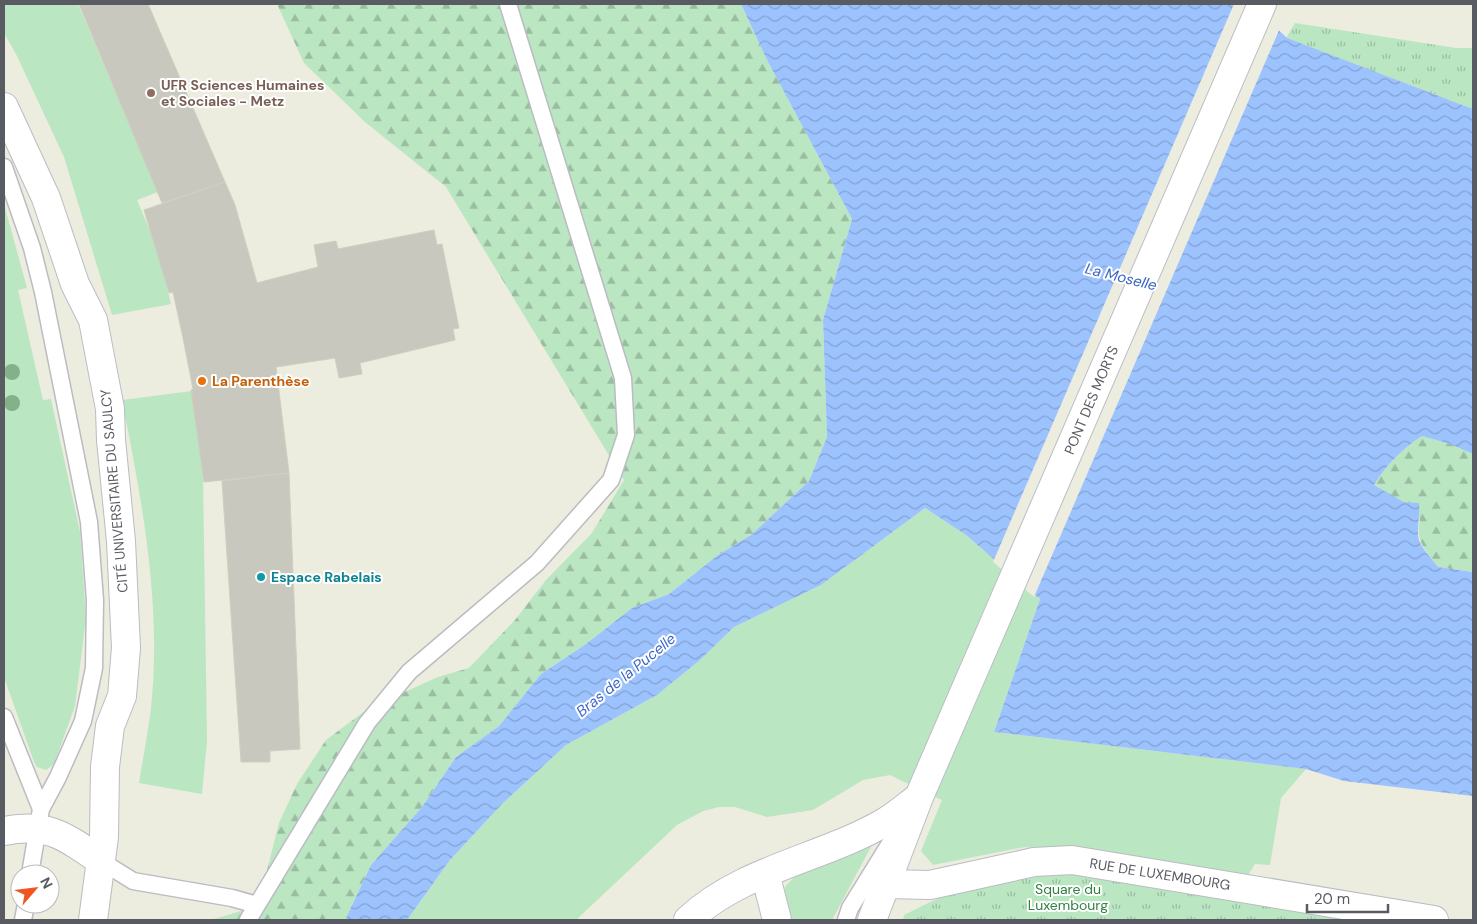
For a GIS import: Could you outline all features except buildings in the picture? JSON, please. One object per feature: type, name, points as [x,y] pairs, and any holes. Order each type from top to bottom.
[{"type":"street","name":"PONT DES MORTS","points":[[872,920],[919,797],[1262,4]]},
{"type":"street","name":"CITÉ UNIVERSITAIRE DU SAULCY","points":[[4,107],[46,198],[75,284],[93,320],[110,409],[111,440],[121,541],[126,648],[122,696],[110,726],[105,767],[104,837],[93,920]]},
{"type":"street","points":[[688,920],[724,894],[765,873],[886,822],[919,797]]},
{"type":"street","points":[[4,831],[39,818],[54,831],[101,861]]},
{"type":"street","name":"RUE DE LUXEMBOURG","points":[[887,884],[930,885],[1034,862],[1072,860],[1434,920]]},
{"type":"street","points":[[765,873],[777,920]]},
{"type":"lane","points":[[248,920],[367,723],[409,672],[537,563],[611,480],[626,436],[623,378],[508,4]]},
{"type":"lane","points":[[4,168],[32,248],[43,292],[88,522],[95,600],[94,668],[82,721],[39,818],[32,864]]},
{"type":"lane","points":[[4,717],[39,818]]},
{"type":"lane","points":[[846,920],[850,908],[919,797]]},
{"type":"lane","points":[[101,861],[133,881],[232,898],[257,905]]},
{"type":"green space","points":[[4,4],[78,4],[158,192],[137,200],[158,250],[171,304],[112,315],[64,157],[16,54],[4,33]]},
{"type":"green space","points":[[277,4],[741,4],[766,58],[852,219],[823,320],[827,437],[809,481],[751,535],[718,555],[669,594],[632,608],[586,644],[541,674],[499,726],[456,757],[422,807],[371,865],[346,918],[347,920],[211,920],[258,906],[279,823],[297,784],[326,740],[369,708],[438,677],[469,668],[515,620],[546,580],[592,533],[624,480],[446,187],[365,122],[304,63]]},
{"type":"green space","points":[[1295,23],[1456,48],[1473,48],[1473,109],[1286,38]]},
{"type":"green space","points":[[4,204],[27,288],[18,290],[43,400],[51,399],[80,532],[86,618],[75,706],[54,764],[46,770],[37,767],[34,762],[4,677]]},
{"type":"green space","points":[[192,391],[203,477],[207,741],[202,794],[139,783],[151,708],[154,631],[152,592],[143,515],[122,400]]},
{"type":"green space","points":[[1422,436],[1450,444],[1473,454],[1473,572],[1438,567],[1420,540],[1420,519],[1404,502],[1374,485],[1395,458]]},
{"type":"green space","points":[[925,508],[966,535],[1040,599],[994,732],[1306,769],[1281,798],[1270,865],[1255,864],[1245,880],[1025,847],[933,865],[921,851],[942,800],[890,775],[863,780],[813,810],[767,817],[735,807],[719,807],[703,811],[677,825],[576,920],[407,920],[450,860],[502,804],[566,745],[657,695],[700,660],[734,627],[821,585]]},
{"type":"green space","points":[[872,845],[832,920],[790,920],[784,911],[785,887],[796,875]]},
{"type":"green space","name":"Square du Luxembourg","points":[[1076,873],[1361,920],[903,920],[904,915],[912,911],[946,895],[972,886],[1010,878]]},
{"type":"water","points":[[741,4],[1251,4],[1287,38],[1473,109],[1473,454],[1450,444],[1422,436],[1395,458],[1374,485],[1404,502],[1419,503],[1418,537],[1422,546],[1438,567],[1473,572],[1473,796],[1344,781],[1306,769],[994,732],[1040,599],[966,535],[925,508],[821,585],[734,627],[700,660],[657,695],[566,745],[502,804],[450,860],[407,920],[347,920],[346,918],[371,865],[422,807],[456,757],[499,726],[541,674],[586,644],[632,608],[669,594],[718,555],[751,535],[809,481],[827,437],[823,320],[852,219],[766,58]]},
{"type":"pier","points":[[1234,4],[1254,4],[1280,28],[1034,597],[993,562]]},
{"type":"place","name":"UFR Sciences Humaines et Sociales - Metz","points":[[151,93]]},
{"type":"place","name":"La Parenthèse","points":[[202,381]]},
{"type":"place","name":"Espace Rabelais","points":[[261,577]]},
{"type":"water label","name":"La Moselle","points":[[1121,277]]},
{"type":"water label","name":"Bras de la Pucelle","points":[[626,675]]}]
